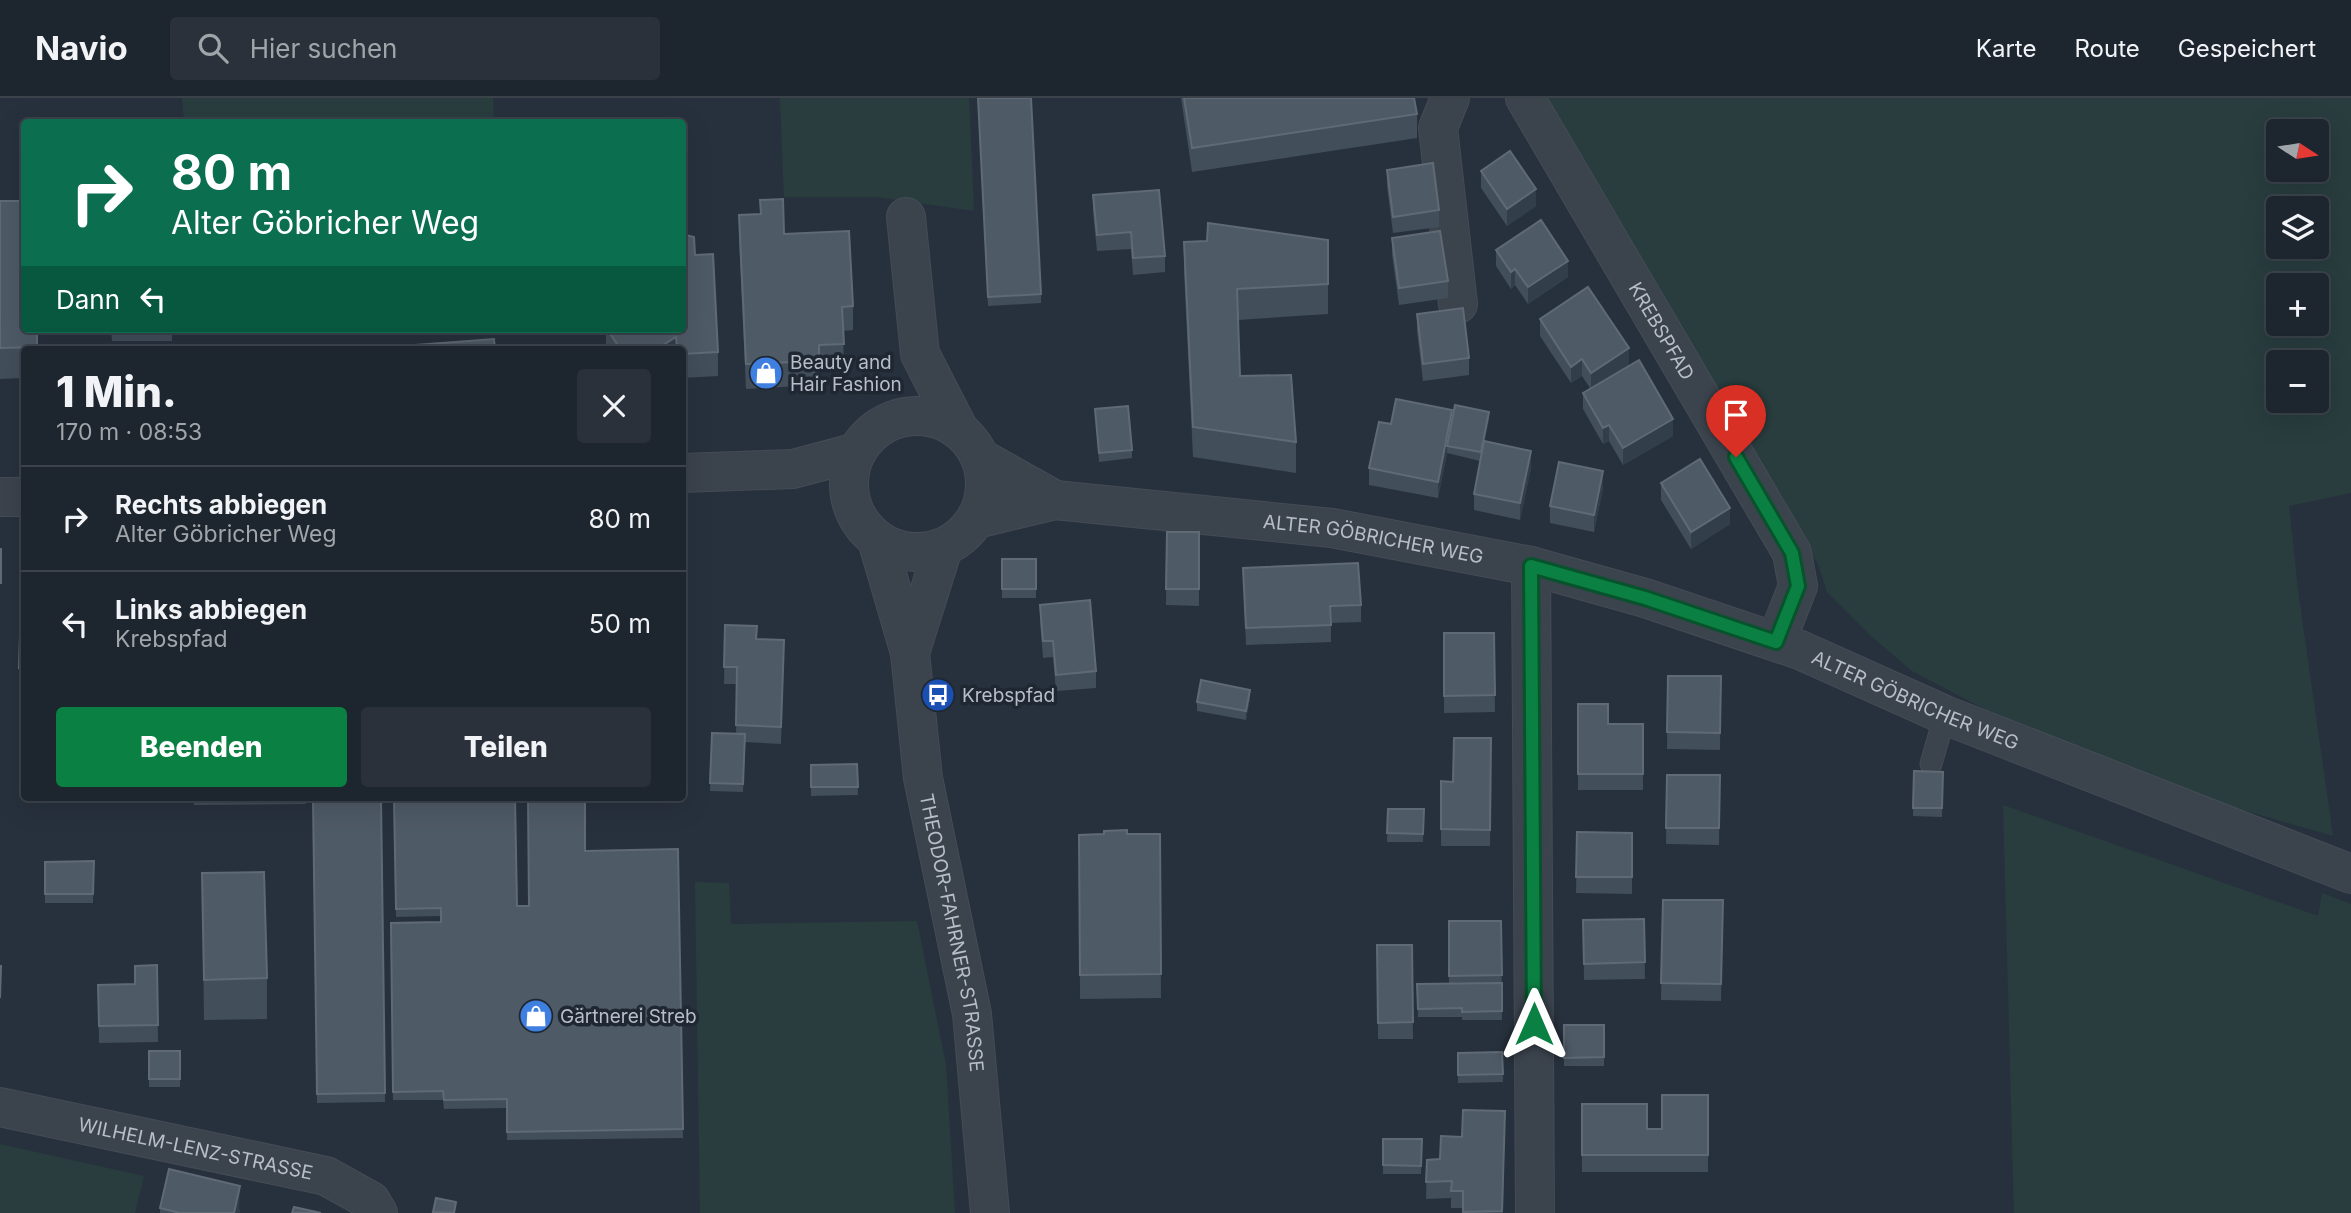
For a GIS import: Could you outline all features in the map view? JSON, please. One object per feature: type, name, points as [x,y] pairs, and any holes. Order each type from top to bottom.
[{"type":"street","points":[[1450,98],[1438,128],[1458,304]]},
{"type":"street","name":"KREBSPFAD","points":[[1525,98],[1792,553],[1798,586],[1776,642]]},
{"type":"street","points":[[906,217],[920,354],[970,444],[985,478],[984,499],[969,529],[943,548],[928,552],[897,550],[877,540],[860,522],[850,494],[850,472],[857,452],[881,426],[895,419],[915,416],[934,418],[970,444]]},
{"type":"street","points":[[895,419],[920,354]]},
{"type":"street","name":"ALTER GÖBRICHER WEG","points":[[970,444],[1055,499]]},
{"type":"street","points":[[686,473],[793,468],[857,452]]},
{"type":"street","points":[[793,468],[850,494]]},
{"type":"street","points":[[0,497],[21,497]]},
{"type":"street","name":"ALTER GÖBRICHER WEG","points":[[976,519],[1055,499],[1332,528],[1531,566],[1645,598],[1800,650],[1945,715],[2351,874]]},
{"type":"street","name":"THEODOR-FAHRNER-STRASSE","points":[[877,540],[911,653],[923,778],[972,1014],[990,1213]]},
{"type":"street","name":"THEODOR-FAHRNER-STRASSE","points":[[911,653],[943,548]]},
{"type":"street","points":[[1531,566],[1535,1213]]},
{"type":"street","name":"WILHELM-LENZ-STRASSE","points":[[0,1107],[326,1176],[371,1201],[378,1213]]},
{"type":"lane","points":[[1931,764],[1945,715]]},
{"type":"green space","points":[[182,98],[493,98],[494,119],[184,119]]},
{"type":"green space","points":[[780,98],[969,98],[974,211],[877,197],[784,197]]},
{"type":"green space","points":[[1538,98],[2351,98],[2351,493],[2289,506],[2298,590],[2333,836],[2236,808],[2007,721],[1912,671],[1872,637],[1827,592],[1818,564]]},
{"type":"green space","points":[[2003,805],[2318,916],[2322,893],[2351,904],[2351,1213],[2014,1213]]},
{"type":"green space","points":[[695,882],[729,883],[731,924],[917,921],[946,1065],[955,1213],[700,1213]]},
{"type":"green space","points":[[0,1144],[144,1176],[135,1213],[0,1213]]},
{"type":"building","points":[[978,98],[1031,98],[1041,294],[988,297]]},
{"type":"building","points":[[1184,98],[1414,98],[1417,114],[1192,148]]},
{"type":"building","points":[[1510,151],[1536,189],[1507,209],[1481,171]]},
{"type":"building","points":[[1433,163],[1439,210],[1393,217],[1387,170]]},
{"type":"building","points":[[1159,190],[1165,256],[1133,258],[1131,232],[1097,235],[1093,195]]},
{"type":"building","points":[[783,199],[784,234],[849,231],[853,306],[842,307],[844,344],[819,345],[819,361],[746,364],[739,215],[761,214],[760,200]]},
{"type":"building","points":[[0,201],[21,201],[21,333],[37,333],[37,346],[0,348]]},
{"type":"building","points":[[1541,220],[1568,261],[1528,287],[1515,269],[1511,272],[1496,250]]},
{"type":"building","points":[[1208,223],[1328,240],[1328,284],[1237,289],[1240,376],[1291,375],[1296,442],[1193,427],[1184,242],[1207,241]]},
{"type":"building","points":[[1440,231],[1448,281],[1399,288],[1392,238]]},
{"type":"building","points":[[686,235],[694,237],[695,255],[713,254],[718,352],[686,354],[686,346],[677,346],[676,337],[666,346],[618,346],[610,333],[686,333]]},
{"type":"building","points":[[1588,287],[1629,348],[1591,373],[1582,359],[1571,367],[1540,319]]},
{"type":"building","points":[[1463,308],[1469,358],[1423,364],[1417,314]]},
{"type":"building","points":[[494,339],[495,346],[403,346]]},
{"type":"building","points":[[1639,360],[1673,419],[1623,448],[1609,425],[1603,428],[1583,393]]},
{"type":"building","points":[[1396,399],[1452,410],[1438,482],[1369,468],[1379,422],[1391,424]]},
{"type":"building","points":[[1455,405],[1489,412],[1481,452],[1447,446]]},
{"type":"building","points":[[1128,406],[1132,450],[1099,453],[1095,409]]},
{"type":"building","points":[[1484,441],[1531,451],[1520,503],[1474,494]]},
{"type":"building","points":[[1700,459],[1730,508],[1691,532],[1661,483]]},
{"type":"building","points":[[1559,462],[1603,471],[1594,515],[1550,506]]},
{"type":"building","points":[[1167,532],[1199,532],[1199,589],[1166,589]]},
{"type":"building","points":[[1,549],[1,583],[0,583]]},
{"type":"building","points":[[1002,559],[1036,559],[1036,589],[1002,589]]},
{"type":"building","points":[[1358,563],[1361,605],[1330,606],[1331,625],[1246,628],[1243,568]]},
{"type":"building","points":[[1090,600],[1096,671],[1056,675],[1053,641],[1043,641],[1040,605]]},
{"type":"building","points":[[21,604],[21,668],[19,668]]},
{"type":"building","points":[[725,625],[757,626],[756,639],[784,640],[781,727],[736,725],[737,667],[724,667]]},
{"type":"building","points":[[1444,633],[1494,633],[1495,695],[1444,696]]},
{"type":"building","points":[[1668,676],[1721,676],[1720,733],[1667,732]]},
{"type":"building","points":[[1201,680],[1250,690],[1246,711],[1197,702]]},
{"type":"building","points":[[1578,704],[1608,704],[1608,724],[1643,724],[1643,774],[1578,774]]},
{"type":"building","points":[[712,733],[745,734],[743,784],[710,783]]},
{"type":"building","points":[[1454,738],[1491,738],[1490,830],[1441,829],[1441,781],[1453,782]]},
{"type":"building","points":[[857,764],[858,787],[811,787],[811,765]]},
{"type":"building","points":[[1914,771],[1943,772],[1942,808],[1913,808]]},
{"type":"building","points":[[1667,775],[1720,775],[1719,828],[1666,828]]},
{"type":"building","points":[[313,801],[381,801],[385,1093],[317,1094]]},
{"type":"building","name":"Gärtnerei Streb","points":[[394,801],[515,801],[517,906],[529,906],[528,801],[585,801],[585,851],[678,849],[683,1129],[507,1132],[507,1099],[444,1100],[443,1091],[393,1092],[391,923],[441,922],[441,908],[396,909]]},
{"type":"building","points":[[1388,809],[1424,809],[1423,834],[1387,833]]},
{"type":"building","points":[[1127,830],[1127,834],[1160,834],[1161,974],[1080,975],[1079,835]]},
{"type":"building","points":[[1577,832],[1632,833],[1632,877],[1576,877]]},
{"type":"building","points":[[94,861],[93,894],[45,894],[45,862]]},
{"type":"building","points":[[264,872],[267,978],[204,980],[202,873]]},
{"type":"building","points":[[1663,900],[1723,900],[1721,984],[1661,983]]},
{"type":"building","points":[[1644,919],[1645,962],[1584,964],[1583,920]]},
{"type":"building","points":[[1449,921],[1501,921],[1502,975],[1449,976]]},
{"type":"building","points":[[1377,945],[1412,945],[1413,1022],[1378,1023]]},
{"type":"building","points":[[157,965],[158,1025],[99,1026],[98,985],[135,984],[135,966]]},
{"type":"building","points":[[1502,983],[1502,1011],[1418,1009],[1417,984]]},
{"type":"building","points":[[1564,1025],[1604,1025],[1604,1057],[1564,1058]]},
{"type":"building","points":[[149,1051],[180,1051],[180,1079],[149,1079]]},
{"type":"building","points":[[1502,1052],[1503,1074],[1458,1075],[1458,1053]]},
{"type":"building","points":[[1662,1095],[1708,1095],[1708,1155],[1582,1155],[1582,1104],[1647,1104],[1647,1129],[1662,1129]]},
{"type":"building","points":[[1463,1110],[1505,1111],[1502,1211],[1463,1212],[1463,1191],[1451,1191],[1452,1181],[1426,1182],[1427,1160],[1440,1159],[1441,1136],[1462,1137]]},
{"type":"building","points":[[1383,1139],[1422,1139],[1421,1166],[1383,1165]]},
{"type":"building","points":[[169,1169],[240,1186],[234,1213],[180,1213],[160,1208]]},
{"type":"building","points":[[436,1198],[456,1202],[454,1213],[433,1212]]},
{"type":"building","points":[[294,1207],[321,1213],[292,1213]]},
{"type":"place","name":"Beauty and Hair Fashion","points":[[766,373]]},
{"type":"place","name":"Krebspfad","points":[[938,695]]},
{"type":"place","name":"Gärtnerei Streb","points":[[536,1016]]},
{"type":"route","points":[[1534,1024],[1531,566],[1645,598],[1776,642],[1798,586],[1792,553],[1736,457]]}]
